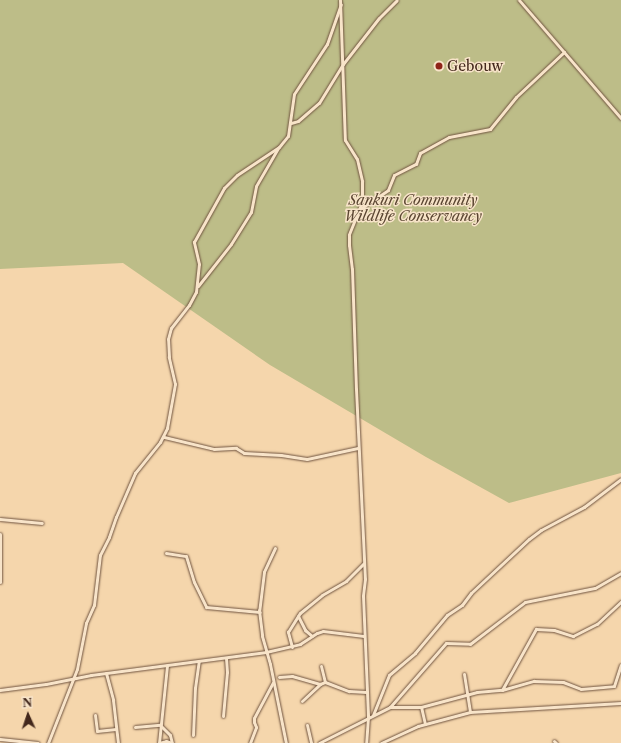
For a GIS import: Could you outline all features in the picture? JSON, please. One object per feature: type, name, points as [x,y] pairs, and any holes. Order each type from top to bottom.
[{"type":"street","points":[[340,0],[345,140],[357,159],[361,172],[362,202],[349,236],[349,245],[352,269],[358,448],[365,579],[363,590],[368,717],[366,743]]},
{"type":"street","points":[[292,124],[298,122],[319,104],[343,64],[378,18],[397,0]]},
{"type":"street","points":[[519,0],[621,118]]},
{"type":"street","points":[[48,743],[77,669],[86,623],[94,605],[100,555],[110,537],[116,517],[135,473],[164,437],[167,428],[175,384],[169,357],[168,339],[171,328],[189,305],[197,288],[231,244],[251,212],[256,186],[279,146],[288,136],[292,124],[292,100],[294,94],[327,44],[341,4]]},
{"type":"street","points":[[360,209],[388,190],[394,174],[416,164],[420,153],[449,137],[490,129],[502,112],[516,97],[564,52]]},
{"type":"street","points":[[197,288],[199,264],[194,242],[212,213],[218,198],[237,175],[279,146]]},
{"type":"street","points":[[164,437],[214,449],[236,448],[244,453],[281,455],[307,459],[358,448]]},
{"type":"street","points":[[373,714],[389,676],[415,653],[447,615],[462,605],[471,593],[529,539],[541,530],[584,507],[621,479]]},
{"type":"street","points":[[0,519],[42,523]]},
{"type":"street","points":[[0,534],[0,582]]},
{"type":"street","points":[[275,548],[264,572],[260,612],[262,636],[286,743]]},
{"type":"street","points":[[166,554],[186,556],[194,582],[206,607],[260,612]]},
{"type":"street","points":[[292,647],[288,632],[298,616],[308,605],[346,581],[364,563]]},
{"type":"street","points":[[390,707],[446,643],[470,644],[525,602],[595,588],[621,573]]},
{"type":"street","points":[[502,690],[536,629],[554,630],[573,636],[597,624],[621,602]]},
{"type":"street","points":[[298,616],[305,630],[312,636]]},
{"type":"street","points":[[0,690],[46,684],[106,673],[266,652],[292,647],[324,631],[364,636]]},
{"type":"street","points":[[223,716],[227,672],[226,658]]},
{"type":"street","points":[[193,735],[195,688],[199,662]]},
{"type":"street","points":[[167,665],[159,743],[166,741],[172,743]]},
{"type":"street","points":[[319,743],[373,714],[390,707],[421,706],[534,682],[563,682],[581,689],[614,686],[621,665]]},
{"type":"street","points":[[321,666],[325,682]]},
{"type":"street","points":[[106,673],[113,700],[118,743]]},
{"type":"street","points":[[464,674],[470,712]]},
{"type":"street","points":[[279,677],[292,676],[320,684]]},
{"type":"street","points":[[302,701],[320,684],[325,682],[349,691],[366,692]]},
{"type":"street","points":[[250,743],[256,727],[254,718],[273,683]]},
{"type":"street","points":[[381,743],[425,724],[470,712],[621,703]]},
{"type":"street","points":[[421,706],[425,724]]},
{"type":"street","points":[[95,715],[97,731],[116,729]]},
{"type":"street","points":[[135,727],[160,725],[170,735],[172,743]]},
{"type":"street","points":[[307,725],[311,743]]},
{"type":"street","points":[[0,739],[38,743]]},
{"type":"green space","name":"Sankuri Community Wildlife Conservancy","points":[[0,0],[621,0],[621,473],[509,503],[426,457],[270,365],[123,263],[0,269]]},
{"type":"place","name":"Gebouw","points":[[439,66]]}]
